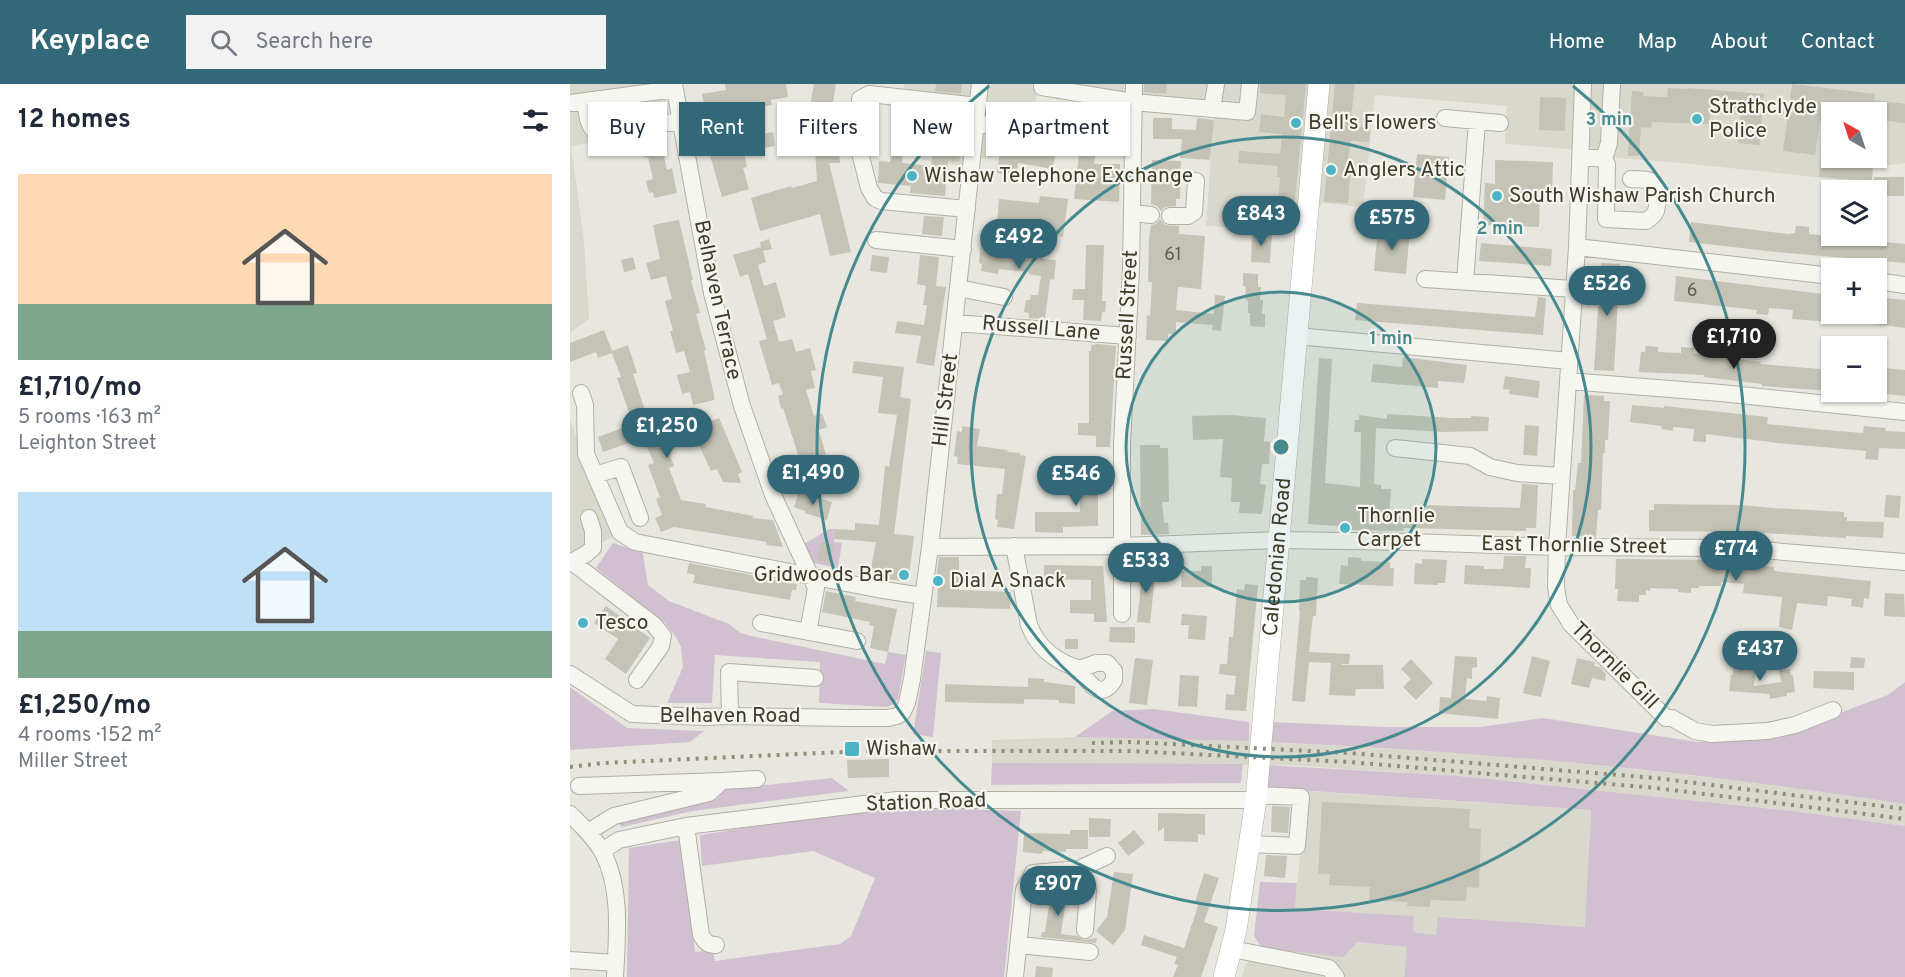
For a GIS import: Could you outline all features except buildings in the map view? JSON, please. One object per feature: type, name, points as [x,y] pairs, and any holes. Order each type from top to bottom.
[{"type":"main road","name":"Caledonian Road","points":[[1224,977],[1232,949],[1256,798],[1319,84]]},
{"type":"main road","name":"Caledonian Road","points":[[1212,977],[1243,884]]},
{"type":"street","name":"Hill Street","points":[[902,713],[907,703],[912,679],[930,548],[980,84]]},
{"type":"street","name":"Russell Street","points":[[1122,614],[1122,444],[1133,213],[1134,84]]},
{"type":"street","points":[[1212,109],[1216,84]]},
{"type":"street","points":[[1042,87],[1133,102],[1247,112],[1250,84]]},
{"type":"street","name":"Thornlie Gill","points":[[1583,84],[1577,247],[1557,547],[1556,587],[1559,605],[1571,624],[1666,718],[1671,718],[1695,731],[1712,734],[1767,731],[1795,725],[1833,710]]},
{"type":"street","points":[[1612,84],[1609,143],[1604,159],[1607,164],[1606,219],[1646,221],[1652,218],[1656,211],[1658,189],[1648,180],[1631,179]]},
{"type":"street","points":[[675,86],[578,102],[592,130],[596,132],[679,122]]},
{"type":"street","name":"Belhaven Terrace","points":[[675,86],[679,110]]},
{"type":"street","points":[[967,209],[881,201],[875,198],[869,188],[858,145],[861,99],[869,94],[986,116]]},
{"type":"street","points":[[1445,118],[1500,123]]},
{"type":"street","points":[[1466,282],[1477,121]]},
{"type":"street","name":"Belhaven Terrace","points":[[687,156],[712,293],[742,406],[773,495],[816,588],[808,632]]},
{"type":"street","points":[[1581,157],[1604,159]]},
{"type":"street","points":[[1170,216],[1188,216],[1194,212],[1196,181]]},
{"type":"street","points":[[1133,213],[1151,215]]},
{"type":"street","points":[[876,240],[963,249]]},
{"type":"street","points":[[1577,247],[1821,275]]},
{"type":"street","points":[[1425,279],[1574,289]]},
{"type":"street","points":[[1887,283],[1905,285]]},
{"type":"street","points":[[958,288],[1004,297]]},
{"type":"street","name":"Russell Lane","points":[[955,323],[1128,336]]},
{"type":"street","points":[[1296,336],[1569,361]]},
{"type":"street","points":[[1568,381],[1721,393],[1905,412]]},
{"type":"street","points":[[581,393],[585,405],[586,453],[620,531],[635,542],[923,596]]},
{"type":"street","points":[[1395,448],[1470,456],[1490,467],[1517,474],[1561,476]]},
{"type":"street","points":[[595,475],[621,467],[640,518]]},
{"type":"street","points":[[589,518],[593,531],[593,548],[571,562],[654,625],[663,636],[661,646],[638,680]]},
{"type":"street","name":"East Thornlie Street","points":[[930,548],[1122,546],[1280,540],[1737,549],[1905,562]]},
{"type":"street","points":[[1014,546],[1029,625],[1034,637],[1043,649],[1055,658],[1080,669]]},
{"type":"street","points":[[761,623],[857,641]]},
{"type":"street","points":[[730,716],[729,672],[816,678]]},
{"type":"street","name":"Belhaven Road","points":[[570,674],[632,714],[704,717],[888,718],[902,713]]},
{"type":"street","points":[[579,786],[757,779]]},
{"type":"street","points":[[576,823],[709,793],[722,781]]},
{"type":"street","name":"Station Road","points":[[602,851],[619,840],[686,826],[909,799],[1301,797],[1298,846],[1250,844]]},
{"type":"street","points":[[570,960],[615,970],[617,934],[612,874],[602,851],[576,823]]},
{"type":"street","points":[[686,826],[701,935],[705,942],[716,945]]},
{"type":"street","points":[[1015,977],[1024,890],[1033,873],[1078,869],[1107,856]]},
{"type":"street","points":[[1078,869],[1088,890],[1085,930]]},
{"type":"street","points":[[1019,945],[1090,952]]},
{"type":"street","points":[[1232,949],[1329,968],[1336,977]]},
{"type":"shaded area","points":[[570,84],[681,84],[665,86],[666,102],[588,102],[588,143],[571,146],[584,241],[589,319],[570,333]]},
{"type":"shaded area","points":[[904,84],[1905,84],[1905,163],[1887,165],[1887,102],[1821,102],[1821,168],[1874,168],[1872,180],[1843,180],[1594,156],[1570,149],[1505,144],[1507,106],[1375,95],[1363,207],[1323,203],[1293,232],[1206,226],[1214,115],[1130,105],[1130,102],[1104,102],[1037,94],[1035,102],[986,102],[986,156],[994,156],[958,165],[917,159],[916,156],[974,156],[974,102],[907,102]]},
{"type":"shaded area","points":[[570,420],[613,536],[570,563]]},
{"type":"shaded area","points":[[829,529],[835,529],[834,542],[842,543],[838,568],[814,563],[804,544]]},
{"type":"shaded area","points":[[613,543],[643,553],[648,585],[669,601],[729,624],[739,632],[885,664],[888,652],[906,655],[898,699],[886,707],[819,703],[820,662],[715,655],[712,703],[667,703],[683,667],[681,647],[665,623],[596,568]]},
{"type":"shaded area","points":[[926,651],[941,653],[933,737],[913,734]]},
{"type":"shaded area","points":[[1905,682],[1905,804],[1746,782],[1586,764],[1426,751],[1266,742],[1269,722],[1386,727],[1480,727],[1543,718],[1697,742],[1777,736],[1888,695]]},
{"type":"shaded area","points":[[570,687],[627,728],[704,731],[690,742],[570,750]]},
{"type":"shaded area","points":[[1154,709],[1249,722],[1249,741],[1075,737],[1112,711]]},
{"type":"shaded area","points":[[1075,737],[1198,739],[1499,755],[1660,772],[1797,787],[1905,804],[1905,826],[1792,811],[1459,776],[1286,765],[992,763],[992,740]]},
{"type":"shaded area","points":[[992,763],[1243,764],[1241,783],[991,785]]},
{"type":"shaded area","points":[[1267,765],[1459,776],[1792,811],[1905,826],[1905,977],[1404,977],[1407,947],[1357,942],[1344,957],[1262,948],[1254,936],[1260,882],[1297,883],[1295,909],[1414,916],[1413,932],[1436,935],[1438,917],[1585,927],[1591,810],[1265,788]]},
{"type":"shaded area","points":[[832,778],[849,791],[692,811],[622,827],[615,821],[701,801],[728,789]]},
{"type":"shaded area","points":[[1306,791],[1591,810],[1586,927],[1439,918],[1436,935],[1412,932],[1414,916],[1295,909]]},
{"type":"shaded area","points":[[896,807],[1021,811],[1004,977],[627,977],[629,848],[680,840],[695,952],[713,950],[715,961],[840,944],[851,936],[875,878],[813,851],[702,866],[700,835]]},
{"type":"shaded area","points":[[1356,942],[1407,947],[1404,977],[1242,977],[1245,965],[1262,948]]},
{"type":"railway","points":[[1092,743],[1131,742],[1349,753],[1655,778],[1905,809]]},
{"type":"railway","points":[[570,767],[603,763],[864,751],[1131,751],[1349,762],[1656,788],[1905,819]]},
{"type":"place","name":"Strathclyde Police","points":[[1697,119]]},
{"type":"place","name":"Bell's Flowers","points":[[1296,123]]},
{"type":"place","name":"Anglers Attic","points":[[1331,170]]},
{"type":"place","name":"Wishaw Telephone Exchange","points":[[912,176]]},
{"type":"place","name":"South Wishaw Parish Church","points":[[1497,196]]},
{"type":"place","name":"Thornlie Carpet","points":[[1345,528]]},
{"type":"place","name":"Gridwoods Bar","points":[[904,575]]},
{"type":"place","name":"Dial A Snack","points":[[938,581]]},
{"type":"place","name":"Tesco","points":[[583,623]]},
{"type":"place","name":"Wishaw","points":[[852,749]]}]
